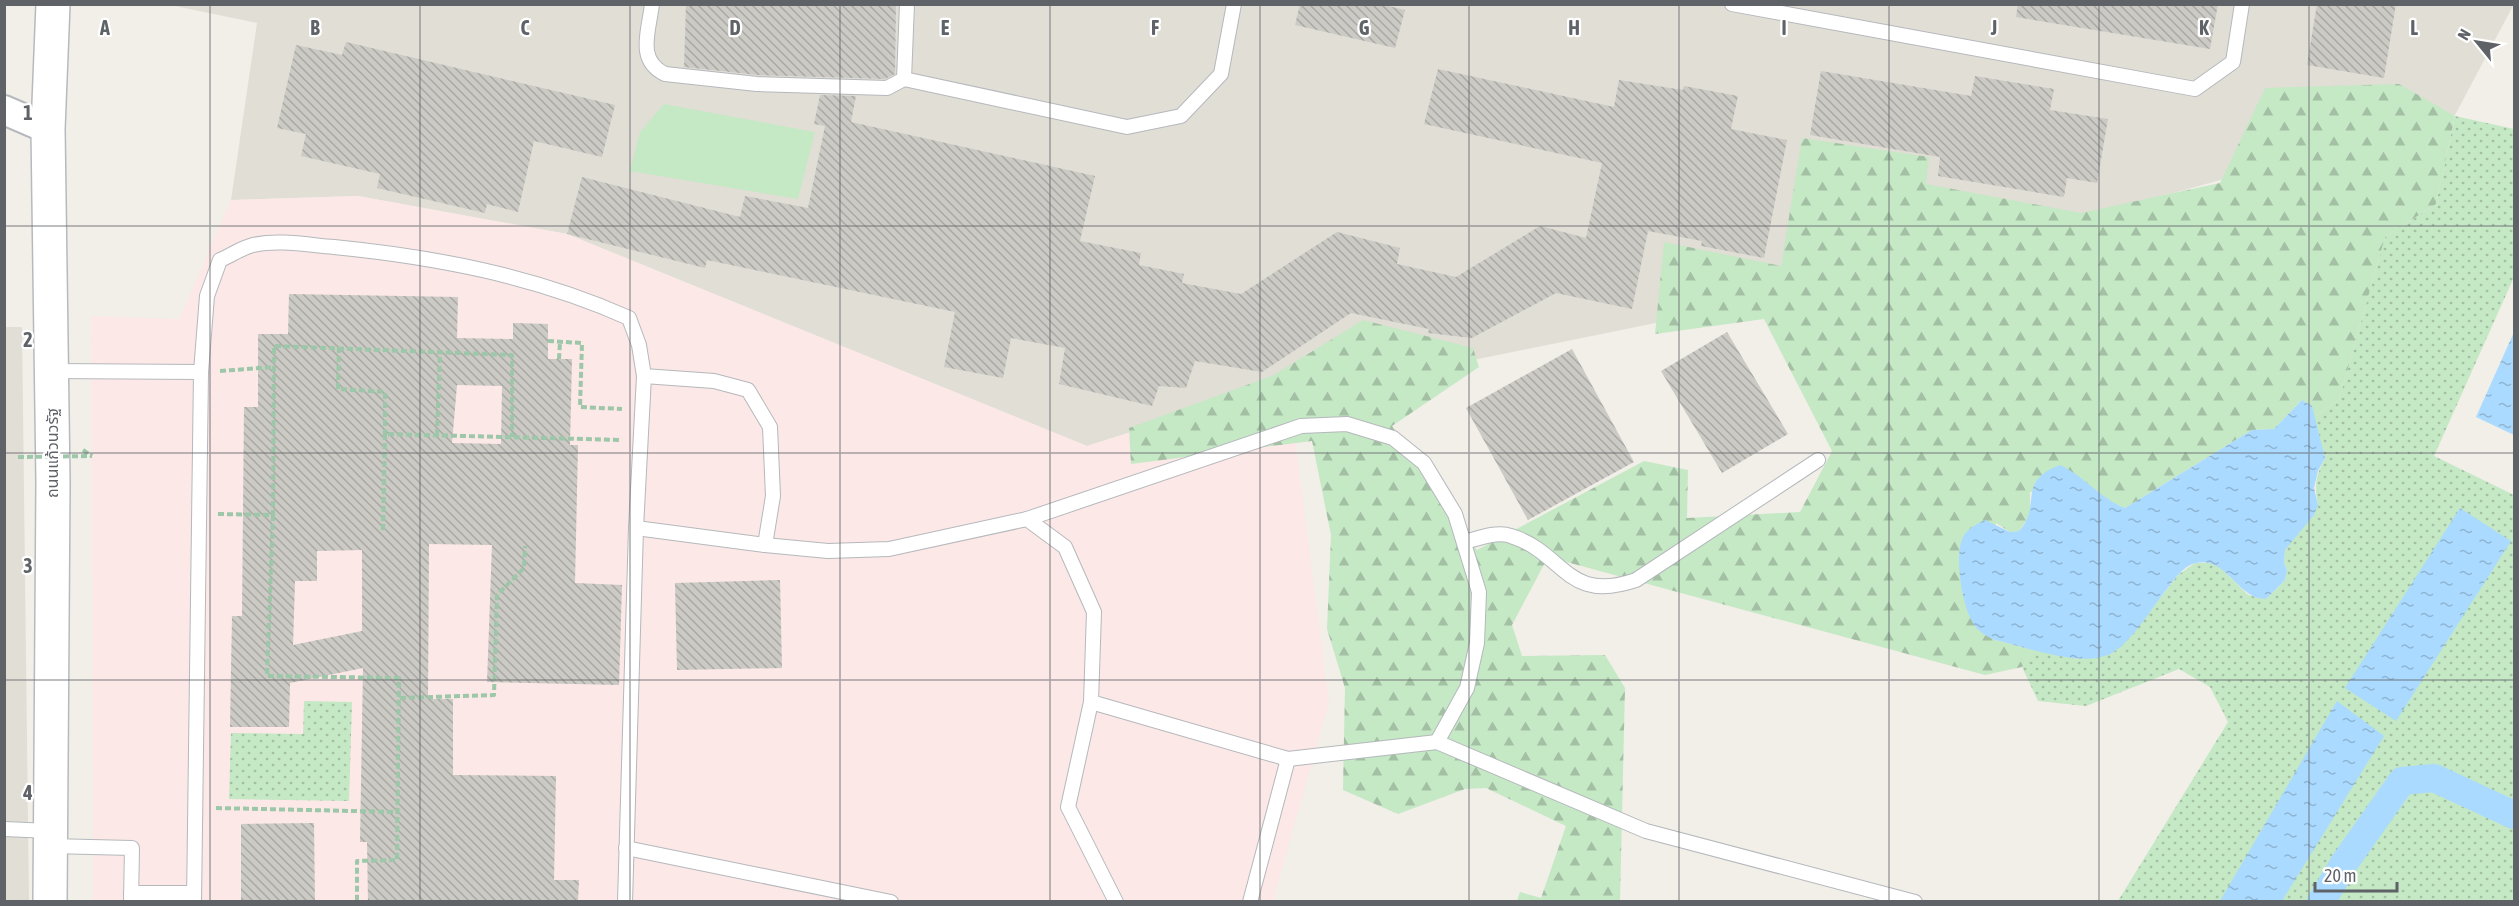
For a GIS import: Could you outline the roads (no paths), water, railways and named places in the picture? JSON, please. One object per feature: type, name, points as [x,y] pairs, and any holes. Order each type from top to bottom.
[{"type":"street","name":"ถนนแก้วนวรัฐ","points":[[50,902],[52,371],[48,129],[53,4]]},
{"type":"street","points":[[4,110],[48,129]]},
{"type":"lane","points":[[652,4],[646,54],[655,69],[665,74],[757,84],[887,88],[904,79],[1126,127],[1181,116],[1221,74],[1234,4]]},
{"type":"lane","points":[[904,79],[907,4]]},
{"type":"lane","points":[[1732,4],[2195,89],[2233,62],[2242,4]]},
{"type":"lane","points":[[4,829],[50,838],[132,848],[131,897],[194,897],[201,372],[207,296],[220,260],[252,245],[281,242],[400,254],[523,279],[584,298],[629,318],[639,345],[644,376],[636,528],[625,902]]},
{"type":"lane","points":[[52,371],[201,372]]},
{"type":"lane","points":[[644,376],[714,381],[748,390],[770,427],[773,496],[765,545]]},
{"type":"lane","points":[[636,528],[828,551],[889,549],[1027,519],[1300,426],[1347,424],[1393,438],[1424,463],[1455,514],[1465,542],[1479,592],[1477,643],[1467,688],[1437,742]]},
{"type":"lane","points":[[1465,542],[1495,534],[1510,535],[1526,543],[1567,574],[1592,587],[1606,588],[1620,585],[1636,580],[1818,460]]},
{"type":"lane","points":[[1027,519],[1065,547],[1094,612],[1091,702],[1068,807],[1116,902]]},
{"type":"lane","points":[[1091,702],[1288,759],[1437,742],[1646,831],[1915,902]]},
{"type":"lane","points":[[1250,902],[1288,759]]},
{"type":"lane","points":[[626,848],[891,902]]},
{"type":"water","points":[[2514,332],[2514,435],[2476,417]]},
{"type":"water","points":[[2302,400],[2312,406],[2325,458],[2318,471],[2314,488],[2318,505],[2314,515],[2285,550],[2284,563],[2287,570],[2285,580],[2266,599],[2247,592],[2216,566],[2196,563],[2186,568],[2178,576],[2126,642],[2112,653],[2086,659],[2054,655],[1995,640],[1975,626],[1969,615],[1960,580],[1959,556],[1963,537],[1970,529],[1985,520],[2010,532],[2019,531],[2026,522],[2034,487],[2038,479],[2046,472],[2060,465],[2108,499],[2125,508],[2252,430],[2274,429]]},
{"type":"water","points":[[2460,508],[2511,541],[2396,721],[2345,688]]},
{"type":"water","points":[[2337,701],[2384,736],[2282,901],[2220,901]]},
{"type":"waterway","points":[[2321,902],[2345,862],[2402,781],[2434,778],[2514,815]]}]
